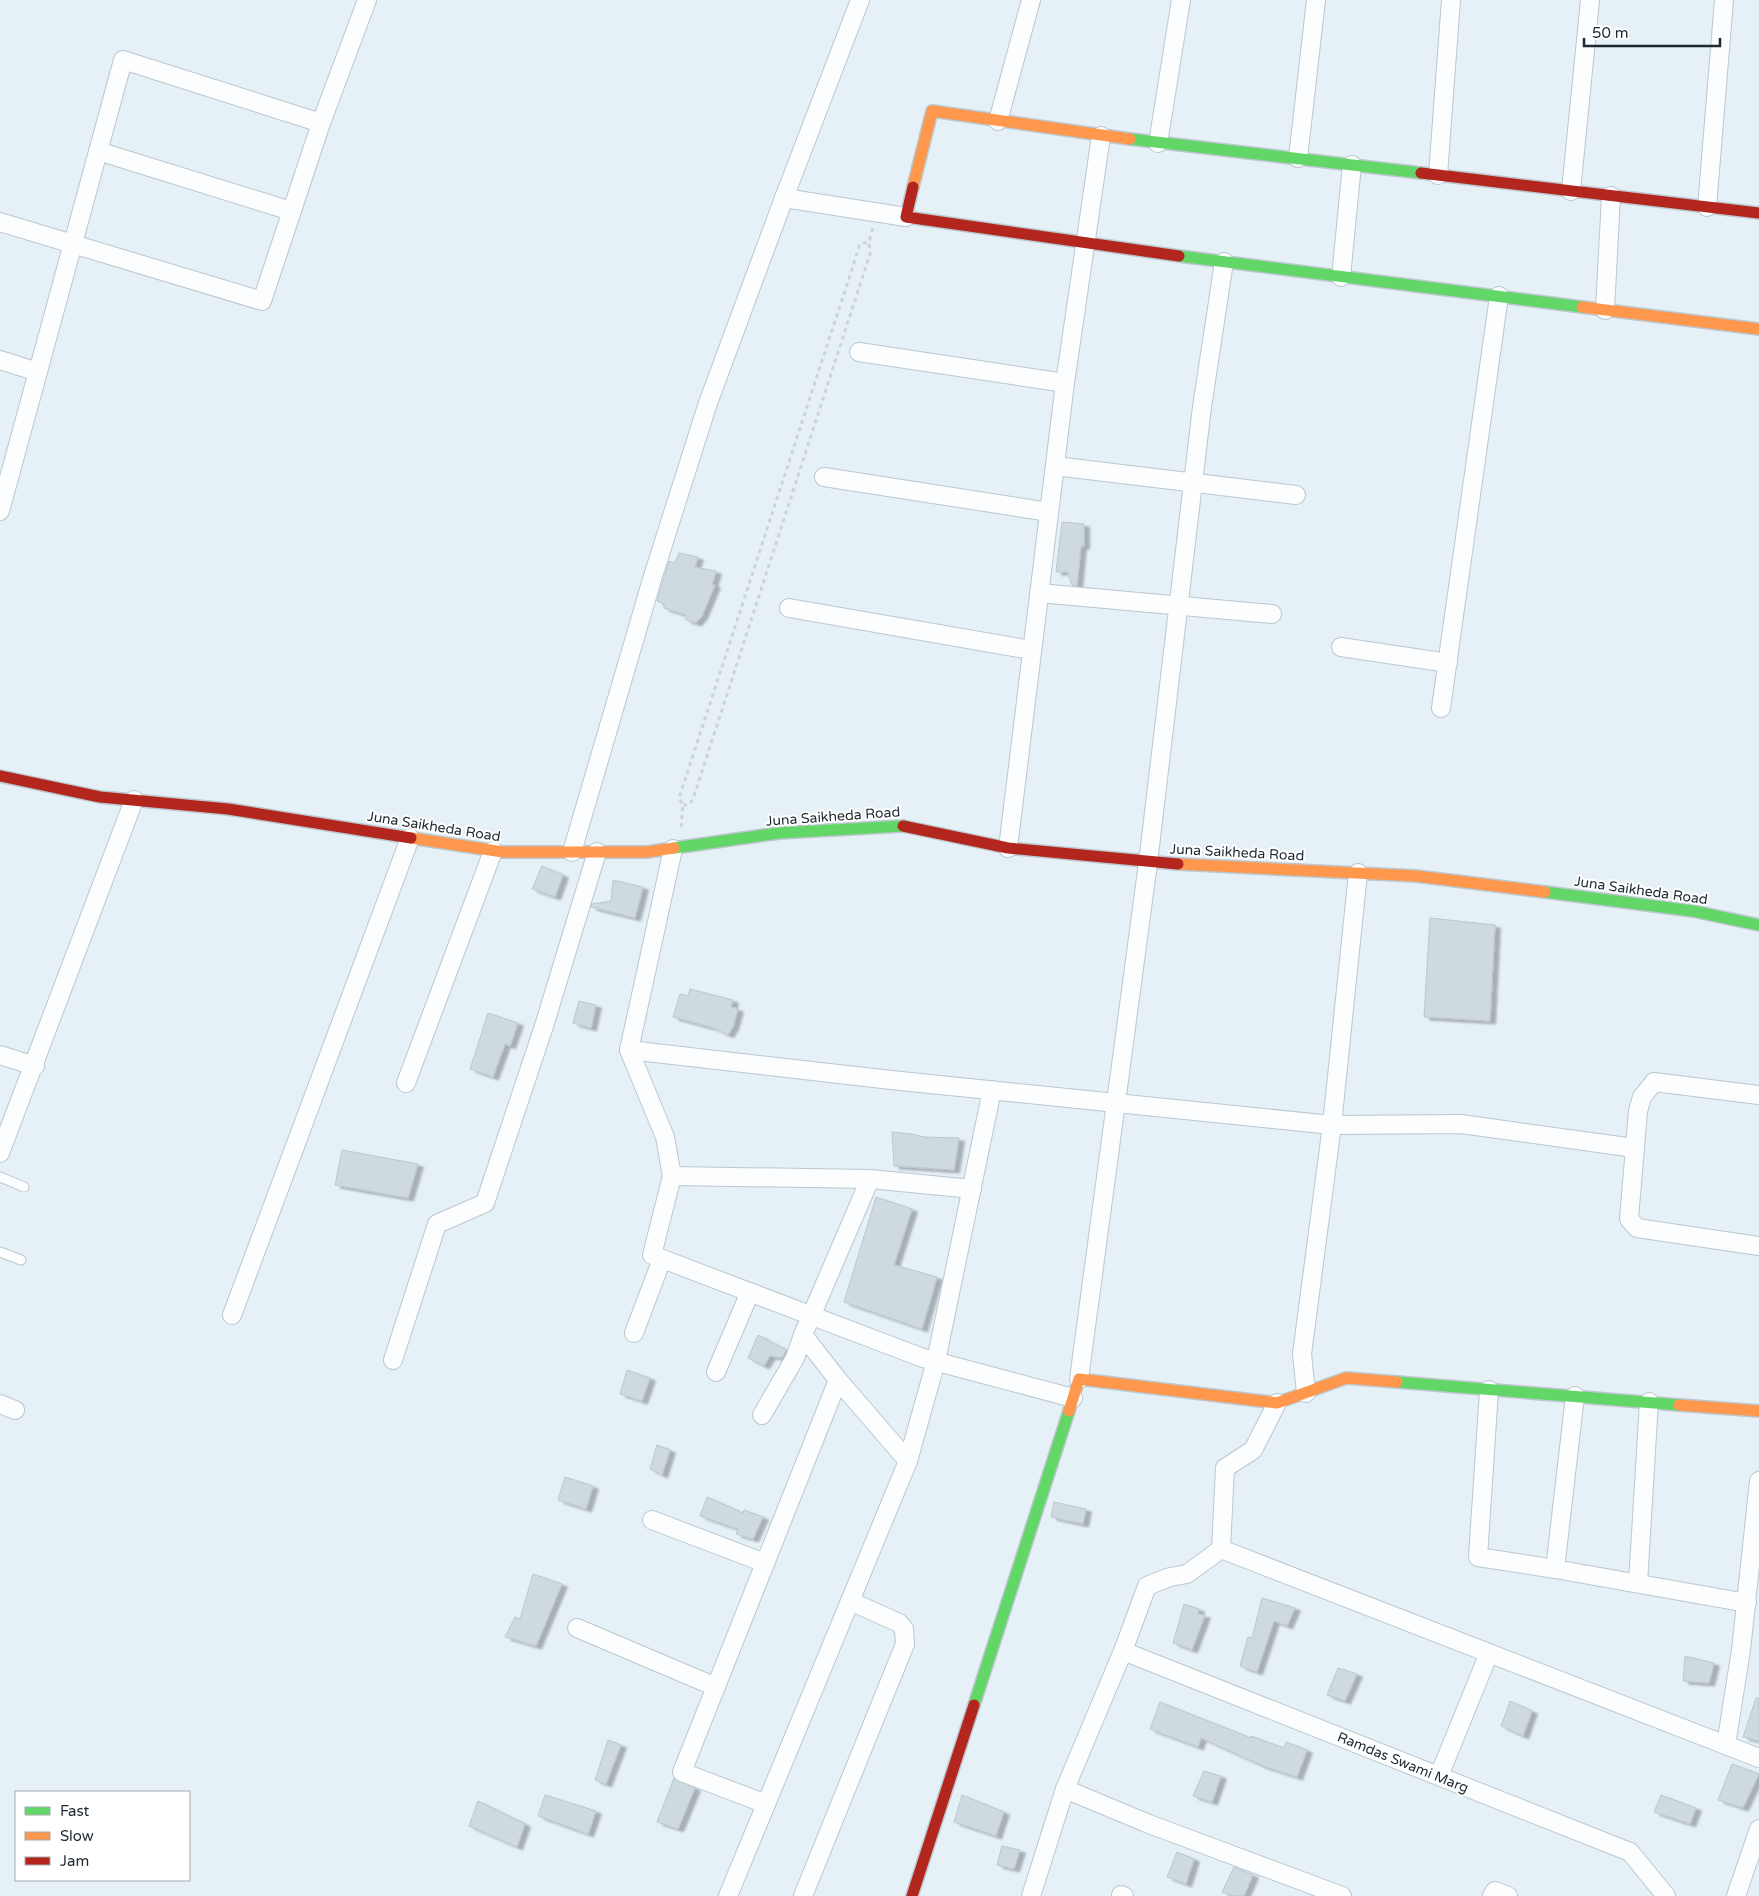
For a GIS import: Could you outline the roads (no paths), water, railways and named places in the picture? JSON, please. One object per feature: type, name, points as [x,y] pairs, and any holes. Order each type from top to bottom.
[{"type":"street","points":[[0,222],[262,301],[321,123],[367,0]]},
{"type":"street","points":[[572,852],[653,576],[708,403],[860,0]]},
{"type":"street","points":[[998,121],[1031,0]]},
{"type":"street","points":[[1158,143],[1181,0]]},
{"type":"street","points":[[1298,158],[1316,0]]},
{"type":"street","points":[[1438,175],[1451,0]]},
{"type":"street","points":[[1571,191],[1590,0]]},
{"type":"street","points":[[1706,207],[1724,0]]},
{"type":"street","points":[[0,511],[123,60],[321,123]]},
{"type":"street","points":[[906,217],[932,111],[1101,136],[1759,213]]},
{"type":"street","points":[[1008,848],[1065,383],[1101,136]]},
{"type":"street","points":[[98,151],[291,212]]},
{"type":"street","points":[[1341,276],[1352,165]]},
{"type":"street","points":[[1605,310],[1611,196]]},
{"type":"street","points":[[784,198],[1224,262],[1759,329]]},
{"type":"street","points":[[912,1896],[1079,1379],[1148,863],[1202,407],[1224,262]]},
{"type":"street","points":[[1441,708],[1499,296]]},
{"type":"street","points":[[859,352],[1065,383]]},
{"type":"street","points":[[0,360],[38,372]]},
{"type":"street","points":[[1055,466],[1296,495]]},
{"type":"street","points":[[824,477],[1049,512]]},
{"type":"street","points":[[1039,593],[1272,614]]},
{"type":"street","points":[[789,608],[1032,650]]},
{"type":"street","points":[[1340,646],[1448,663]]},
{"type":"street","name":"Juna Saikheda Road","points":[[0,776],[100,797],[228,809],[494,851],[647,852],[779,833],[910,826],[1008,848],[1148,863],[1416,876],[1693,911],[1759,925]]},
{"type":"street","points":[[0,1153],[134,800]]},
{"type":"street","points":[[232,1315],[410,838]]},
{"type":"street","points":[[676,848],[629,1050],[665,1137],[672,1176],[652,1255],[936,1361],[1073,1398]]},
{"type":"street","points":[[406,1082],[494,851]]},
{"type":"street","points":[[393,1360],[438,1224],[485,1203],[544,1026],[597,852]]},
{"type":"street","points":[[1306,1393],[1302,1354],[1332,1125],[1358,873]]},
{"type":"street","points":[[629,1050],[1332,1125],[1461,1124],[1634,1148]]},
{"type":"street","points":[[0,1055],[34,1066]]},
{"type":"street","points":[[1759,1095],[1654,1082],[1642,1097],[1638,1111],[1628,1219],[1637,1228],[1759,1246]]},
{"type":"street","points":[[728,1896],[908,1461],[936,1361],[992,1090]]},
{"type":"street","points":[[672,1176],[870,1179],[972,1189]]},
{"type":"street","points":[[762,1415],[796,1358],[803,1335],[870,1179]]},
{"type":"street","points":[[634,1333],[662,1259]]},
{"type":"street","points":[[716,1372],[750,1292]]},
{"type":"street","points":[[803,1335],[838,1380],[908,1461]]},
{"type":"street","points":[[1079,1379],[1278,1403],[1346,1378],[1759,1411]]},
{"type":"street","points":[[766,1804],[682,1772],[838,1380]]},
{"type":"street","points":[[1489,1390],[1478,1556],[1638,1583],[1750,1614]]},
{"type":"street","points":[[1555,1569],[1575,1396]]},
{"type":"street","points":[[1638,1583],[1649,1402]]},
{"type":"street","points":[[1221,1549],[1225,1468],[1253,1450],[1278,1403]]},
{"type":"street","points":[[1726,1745],[1750,1614],[1759,1481]]},
{"type":"street","points":[[652,1520],[765,1563]]},
{"type":"street","points":[[1031,1896],[1065,1790],[1123,1651],[1147,1586],[1170,1577],[1187,1574],[1221,1549]]},
{"type":"street","points":[[1221,1549],[1759,1758]]},
{"type":"street","points":[[803,1896],[905,1644],[904,1629],[898,1623],[850,1601]]},
{"type":"street","points":[[577,1628],[716,1687]]},
{"type":"street","name":"Ramdas Swami Marg","points":[[1123,1651],[1630,1852],[1666,1896]]},
{"type":"street","points":[[1439,1776],[1489,1652]]},
{"type":"street","points":[[1065,1790],[1149,1824],[1342,1896]]},
{"type":"street","points":[[1736,1896],[1759,1829]]},
{"type":"street","points":[[1492,1896],[1494,1891],[1508,1896]]},
{"type":"lane","points":[[0,1178],[24,1187]]},
{"type":"lane","points":[[0,1252],[21,1260]]}]
